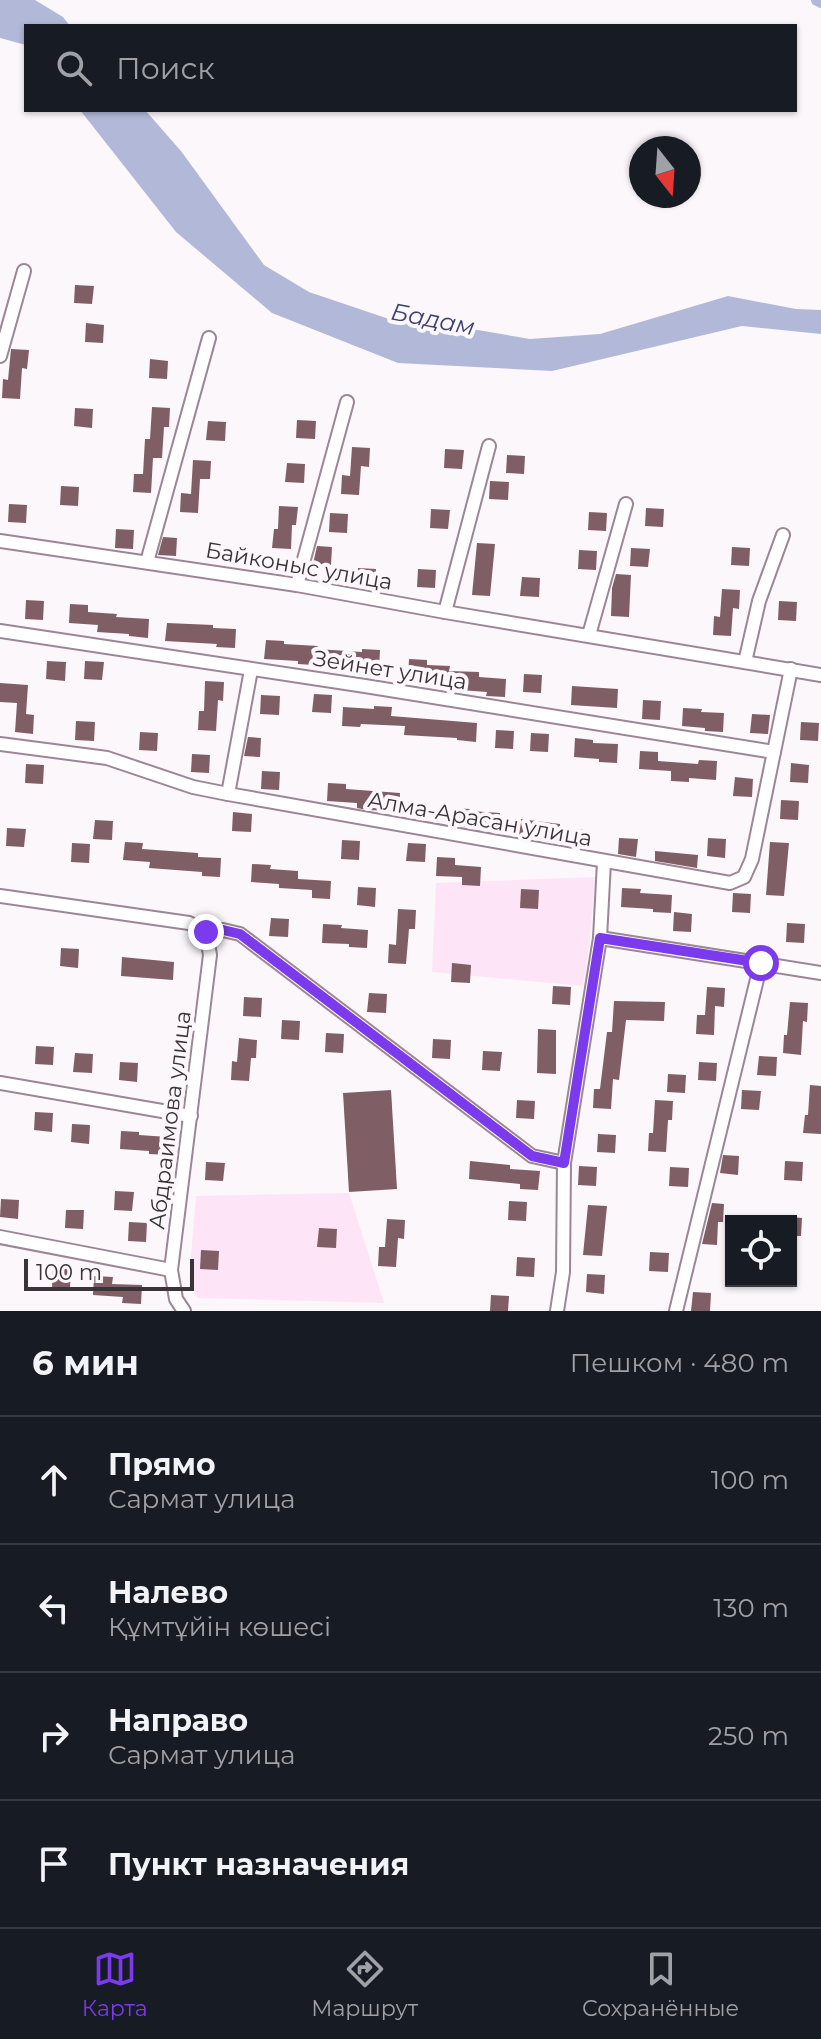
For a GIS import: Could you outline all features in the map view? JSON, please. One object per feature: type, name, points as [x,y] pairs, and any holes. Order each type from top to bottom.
[{"type":"street","points":[[0,356],[24,271]]},
{"type":"street","points":[[147,562],[209,338]]},
{"type":"street","points":[[297,585],[347,402]]},
{"type":"street","points":[[445,612],[489,446]]},
{"type":"street","points":[[589,635],[626,504]]},
{"type":"street","points":[[745,662],[759,601],[783,535]]},
{"type":"street","name":"Байконыс улица","points":[[0,541],[297,585],[821,675]]},
{"type":"street","name":"Зейнет улица","points":[[0,631],[774,752]]},
{"type":"street","name":"Алма-Арасан улица","points":[[0,744],[107,758],[193,787],[228,794],[730,883],[744,877],[752,859],[791,669]]},
{"type":"street","points":[[228,794],[251,670]]},
{"type":"street","points":[[557,1311],[563,1272],[564,1163],[600,938],[604,862]]},
{"type":"street","points":[[0,896],[189,923],[206,932],[223,930],[240,934],[532,1156],[564,1163]]},
{"type":"street","name":"Абдраимова улица","points":[[184,1311],[176,1299],[171,1270],[210,955],[206,932]]},
{"type":"street","points":[[600,938],[821,973]]},
{"type":"street","points":[[676,1311],[761,963]]},
{"type":"street","points":[[0,1083],[191,1116]]},
{"type":"street","points":[[0,1237],[171,1270]]},
{"type":"shaded area","points":[[595,877],[583,986],[432,972],[436,883]]},
{"type":"shaded area","points":[[349,1193],[384,1303],[197,1298],[189,1280],[196,1196]]},
{"type":"water","points":[[0,0],[35,0],[63,17],[68,24],[24,24],[24,44],[0,38]]},
{"type":"water","points":[[82,112],[147,112],[181,151],[264,265],[309,292],[389,319],[437,323],[530,339],[600,334],[728,296],[796,309],[821,310],[821,334],[742,326],[552,371],[398,363],[272,313],[176,232]]},
{"type":"building","points":[[75,285],[94,286],[92,304],[74,303]]},
{"type":"building","points":[[86,323],[104,325],[103,343],[85,342]]},
{"type":"building","points":[[11,349],[29,350],[27,369],[22,368],[20,399],[2,398],[3,379],[8,380]]},
{"type":"building","points":[[150,359],[168,361],[167,379],[149,378]]},
{"type":"building","points":[[152,407],[170,408],[169,427],[164,427],[162,458],[153,458],[151,493],[133,492],[134,474],[143,474],[145,439],[150,439]]},
{"type":"building","points":[[75,408],[93,409],[92,428],[74,426]]},
{"type":"building","points":[[297,420],[316,421],[315,439],[296,438]]},
{"type":"building","points":[[208,421],[226,422],[225,441],[206,440]]},
{"type":"building","points":[[352,447],[370,448],[369,467],[361,466],[359,495],[341,494],[342,475],[350,476]]},
{"type":"building","points":[[445,449],[464,450],[462,469],[444,468]]},
{"type":"building","points":[[507,455],[525,456],[524,474],[506,473]]},
{"type":"building","points":[[193,460],[211,461],[210,479],[200,479],[198,513],[180,512],[181,493],[191,494]]},
{"type":"building","points":[[287,463],[305,464],[304,483],[285,482]]},
{"type":"building","points":[[490,481],[509,482],[508,500],[489,499]]},
{"type":"building","points":[[61,486],[79,487],[78,506],[60,505]]},
{"type":"building","points":[[9,504],[27,505],[26,523],[8,522]]},
{"type":"building","points":[[279,506],[298,507],[296,525],[292,525],[291,549],[272,548],[274,529],[278,529]]},
{"type":"building","points":[[646,508],[664,509],[663,527],[645,526]]},
{"type":"building","points":[[431,509],[450,510],[448,529],[430,528]]},
{"type":"building","points":[[589,512],[607,513],[606,531],[588,530]]},
{"type":"building","points":[[330,513],[348,514],[347,533],[329,532]]},
{"type":"building","points":[[116,529],[134,530],[133,549],[115,548]]},
{"type":"building","points":[[163,537],[177,538],[176,556],[158,555]]},
{"type":"building","points":[[477,543],[495,544],[490,596],[472,595]]},
{"type":"building","points":[[317,546],[332,547],[331,565],[313,564]]},
{"type":"building","points":[[732,547],[750,548],[749,566],[731,565]]},
{"type":"building","points":[[631,548],[650,549],[648,567],[630,566]]},
{"type":"building","points":[[579,550],[597,551],[596,570],[578,569]]},
{"type":"building","points":[[358,568],[376,569],[375,587],[357,586]]},
{"type":"building","points":[[418,569],[436,570],[435,588],[417,587]]},
{"type":"building","points":[[616,574],[631,575],[629,617],[611,616]]},
{"type":"building","points":[[522,577],[540,578],[539,597],[520,596]]},
{"type":"building","points":[[722,589],[740,590],[739,609],[733,608],[731,636],[713,635],[714,616],[720,617]]},
{"type":"building","points":[[26,600],[44,601],[43,620],[25,619]]},
{"type":"building","points":[[779,601],[797,602],[796,621],[778,620]]},
{"type":"building","points":[[70,604],[88,605],[88,612],[149,619],[148,638],[97,632],[98,625],[69,623]]},
{"type":"building","points":[[167,623],[236,629],[235,648],[165,641]]},
{"type":"building","points":[[266,640],[318,646],[317,649],[380,650],[379,669],[328,668],[298,664],[298,661],[264,659]]},
{"type":"building","points":[[409,659],[427,660],[427,665],[450,666],[449,671],[479,672],[479,677],[506,679],[505,697],[460,690],[460,685],[430,684],[431,679],[408,678]]},
{"type":"building","points":[[47,661],[66,662],[65,681],[46,679]]},
{"type":"building","points":[[85,661],[104,662],[102,680],[84,679]]},
{"type":"building","points":[[524,674],[542,675],[541,693],[523,692]]},
{"type":"building","points":[[205,681],[224,682],[223,701],[218,700],[216,731],[198,730],[199,711],[204,711]]},
{"type":"building","points":[[0,683],[28,685],[26,714],[34,715],[33,734],[15,732],[17,703],[0,702]]},
{"type":"building","points":[[572,686],[618,689],[617,708],[571,705]]},
{"type":"building","points":[[314,694],[332,695],[331,713],[312,712]]},
{"type":"building","points":[[261,695],[280,696],[279,715],[260,714]]},
{"type":"building","points":[[643,700],[661,701],[660,720],[642,719]]},
{"type":"building","points":[[374,706],[392,707],[391,716],[477,723],[476,742],[404,735],[405,726],[342,726],[343,707],[374,709]]},
{"type":"building","points":[[683,708],[724,713],[723,732],[682,726]]},
{"type":"building","points":[[752,714],[770,715],[768,734],[750,733]]},
{"type":"building","points":[[76,721],[95,722],[94,741],[75,740]]},
{"type":"building","points":[[801,722],[819,723],[818,741],[800,740]]},
{"type":"building","points":[[496,730],[514,731],[513,749],[495,748]]},
{"type":"building","points":[[140,732],[158,733],[157,751],[139,750]]},
{"type":"building","points":[[531,733],[549,734],[548,752],[530,751]]},
{"type":"building","points":[[248,737],[261,738],[260,757],[244,756]]},
{"type":"building","points":[[575,738],[593,740],[593,743],[618,744],[617,763],[574,757]]},
{"type":"building","points":[[640,751],[658,752],[658,761],[698,764],[699,760],[717,761],[716,780],[689,778],[689,782],[671,781],[671,771],[639,769]]},
{"type":"building","points":[[192,754],[210,755],[209,773],[191,772]]},
{"type":"building","points":[[791,763],[809,765],[808,783],[790,782]]},
{"type":"building","points":[[26,764],[44,765],[43,784],[25,783]]},
{"type":"building","points":[[262,771],[280,772],[279,790],[261,789]]},
{"type":"building","points":[[735,777],[753,779],[752,797],[733,796]]},
{"type":"building","points":[[328,783],[346,784],[346,789],[400,793],[399,811],[367,810],[357,808],[357,803],[327,801]]},
{"type":"building","points":[[781,800],[799,801],[798,820],[780,819]]},
{"type":"building","points":[[452,808],[500,813],[498,832],[451,824]]},
{"type":"building","points":[[233,812],[252,814],[251,832],[232,831]]},
{"type":"building","points":[[520,819],[585,830],[584,848],[519,836]]},
{"type":"building","points":[[95,820],[113,821],[112,840],[93,839]]},
{"type":"building","points":[[7,828],[26,829],[24,847],[6,846]]},
{"type":"building","points":[[619,838],[638,839],[636,857],[618,854]]},
{"type":"building","points":[[708,838],[726,839],[725,858],[707,856]]},
{"type":"building","points":[[342,840],[360,841],[359,860],[341,859]]},
{"type":"building","points":[[125,842],[143,843],[142,849],[221,858],[220,877],[202,876],[202,872],[149,868],[150,862],[123,860]]},
{"type":"building","points":[[770,842],[789,843],[784,896],[766,895]]},
{"type":"building","points":[[72,843],[90,844],[89,863],[71,862]]},
{"type":"building","points":[[408,843],[426,844],[425,862],[406,861]]},
{"type":"building","points":[[655,851],[698,855],[697,868],[655,861]]},
{"type":"building","points":[[437,857],[455,858],[455,865],[481,867],[480,886],[462,885],[462,877],[436,876]]},
{"type":"building","points":[[252,864],[298,871],[298,879],[331,881],[330,899],[312,898],[312,890],[251,882]]},
{"type":"building","points":[[358,887],[376,888],[375,907],[357,905]]},
{"type":"building","points":[[622,888],[641,889],[640,893],[672,895],[671,913],[621,907]]},
{"type":"building","points":[[521,889],[539,890],[538,909],[520,908]]},
{"type":"building","points":[[733,893],[751,894],[750,913],[732,912]]},
{"type":"building","points":[[398,909],[416,910],[415,929],[409,929],[406,964],[388,963],[389,944],[396,945]]},
{"type":"building","points":[[674,912],[692,914],[691,932],[673,931]]},
{"type":"building","points":[[271,918],[289,919],[288,937],[269,936]]},
{"type":"building","points":[[787,923],[805,924],[804,943],[786,942]]},
{"type":"building","points":[[323,924],[368,930],[367,948],[322,943]]},
{"type":"building","points":[[61,948],[79,949],[78,968],[60,966]]},
{"type":"building","points":[[122,957],[174,962],[173,980],[121,976]]},
{"type":"building","points":[[452,963],[471,965],[470,983],[451,982]]},
{"type":"building","points":[[553,986],[571,987],[570,1005],[552,1004]]},
{"type":"building","points":[[707,987],[725,988],[724,1007],[715,1006],[714,1035],[696,1034],[697,1015],[705,1015]]},
{"type":"building","points":[[369,993],[387,994],[386,1013],[367,1012]]},
{"type":"building","points":[[244,997],[262,998],[261,1017],[243,1016]]},
{"type":"building","points":[[614,1001],[665,1002],[664,1021],[626,1020],[619,1080],[613,1079],[611,1109],[593,1108],[594,1089],[600,1089],[607,1032],[612,1032]]},
{"type":"building","points":[[790,1002],[808,1003],[807,1022],[803,1021],[801,1055],[783,1053]]},
{"type":"building","points":[[282,1020],[300,1021],[299,1040],[281,1039]]},
{"type":"building","points":[[538,1029],[556,1030],[556,1074],[537,1073]]},
{"type":"building","points":[[326,1033],[344,1034],[343,1053],[325,1052]]},
{"type":"building","points":[[239,1038],[257,1040],[256,1058],[251,1058],[249,1081],[231,1080],[232,1061],[237,1062]]},
{"type":"building","points":[[433,1039],[451,1040],[450,1059],[432,1058]]},
{"type":"building","points":[[36,1046],[54,1047],[53,1065],[35,1064]]},
{"type":"building","points":[[483,1051],[502,1052],[500,1071],[482,1070]]},
{"type":"building","points":[[75,1053],[93,1054],[92,1073],[73,1072]]},
{"type":"building","points":[[759,1056],[777,1057],[776,1076],[757,1075]]},
{"type":"building","points":[[120,1062],[138,1063],[137,1082],[119,1080]]},
{"type":"building","points":[[699,1062],[717,1063],[716,1081],[698,1080]]},
{"type":"building","points":[[668,1074],[686,1075],[685,1093],[667,1092]]},
{"type":"building","points":[[810,1085],[821,1086],[821,1134],[803,1133]]},
{"type":"building","points":[[391,1090],[397,1189],[349,1192],[343,1093]]},
{"type":"building","points":[[742,1090],[761,1091],[759,1110],[741,1109]]},
{"type":"building","points":[[517,1100],[535,1101],[534,1119],[516,1118]]},
{"type":"building","points":[[655,1100],[673,1101],[666,1152],[648,1151],[649,1133],[653,1133]]},
{"type":"building","points":[[35,1112],[53,1113],[52,1132],[34,1130]]},
{"type":"building","points":[[72,1124],[90,1125],[89,1144],[71,1142]]},
{"type":"building","points":[[121,1131],[168,1137],[167,1155],[120,1149]]},
{"type":"building","points":[[598,1134],[616,1135],[615,1153],[597,1152]]},
{"type":"building","points":[[723,1155],[739,1156],[738,1175],[720,1173]]},
{"type":"building","points":[[470,1161],[540,1171],[538,1190],[520,1189],[520,1184],[469,1179]]},
{"type":"building","points":[[785,1161],[803,1162],[802,1181],[784,1180]]},
{"type":"building","points":[[206,1162],[225,1163],[223,1181],[205,1180]]},
{"type":"building","points":[[579,1166],[597,1167],[596,1186],[578,1185]]},
{"type":"building","points":[[670,1167],[689,1168],[688,1187],[669,1186]]},
{"type":"building","points":[[115,1191],[134,1192],[132,1211],[114,1210]]},
{"type":"building","points":[[1,1199],[19,1200],[18,1219],[0,1217]]},
{"type":"building","points":[[509,1201],[527,1202],[526,1221],[508,1220]]},
{"type":"building","points":[[712,1203],[724,1204],[723,1222],[718,1222],[717,1245],[702,1244]]},
{"type":"building","points":[[588,1205],[607,1206],[602,1256],[583,1255]]},
{"type":"building","points":[[66,1210],[84,1210],[83,1229],[65,1228]]},
{"type":"building","points":[[797,1218],[802,1218],[801,1236],[797,1236]]},
{"type":"building","points":[[387,1219],[405,1220],[404,1239],[398,1238],[396,1267],[378,1266],[379,1247],[385,1247]]},
{"type":"building","points":[[129,1222],[147,1223],[146,1242],[128,1241]]},
{"type":"building","points":[[319,1228],[337,1229],[336,1248],[317,1247]]},
{"type":"building","points":[[201,1250],[219,1251],[218,1270],[200,1269]]},
{"type":"building","points":[[650,1252],[669,1253],[668,1272],[649,1271]]},
{"type":"building","points":[[517,1257],[535,1258],[534,1277],[516,1276]]},
{"type":"building","points":[[53,1268],[71,1269],[70,1288],[52,1287]]},
{"type":"building","points":[[587,1274],[605,1275],[604,1294],[586,1292]]},
{"type":"building","points":[[94,1276],[113,1277],[112,1284],[142,1285],[141,1304],[122,1303],[123,1297],[93,1295]]},
{"type":"building","points":[[693,1292],[711,1293],[710,1311],[691,1311]]},
{"type":"building","points":[[491,1295],[509,1296],[508,1311],[490,1311]]},
{"type":"waterway","points":[[817,0],[821,2]]},
{"type":"route","points":[[206,932],[223,930],[240,934],[532,1156],[564,1163],[600,938],[761,963]]},
{"type":"water label","name":"Бадам","points":[[433,319]]}]
